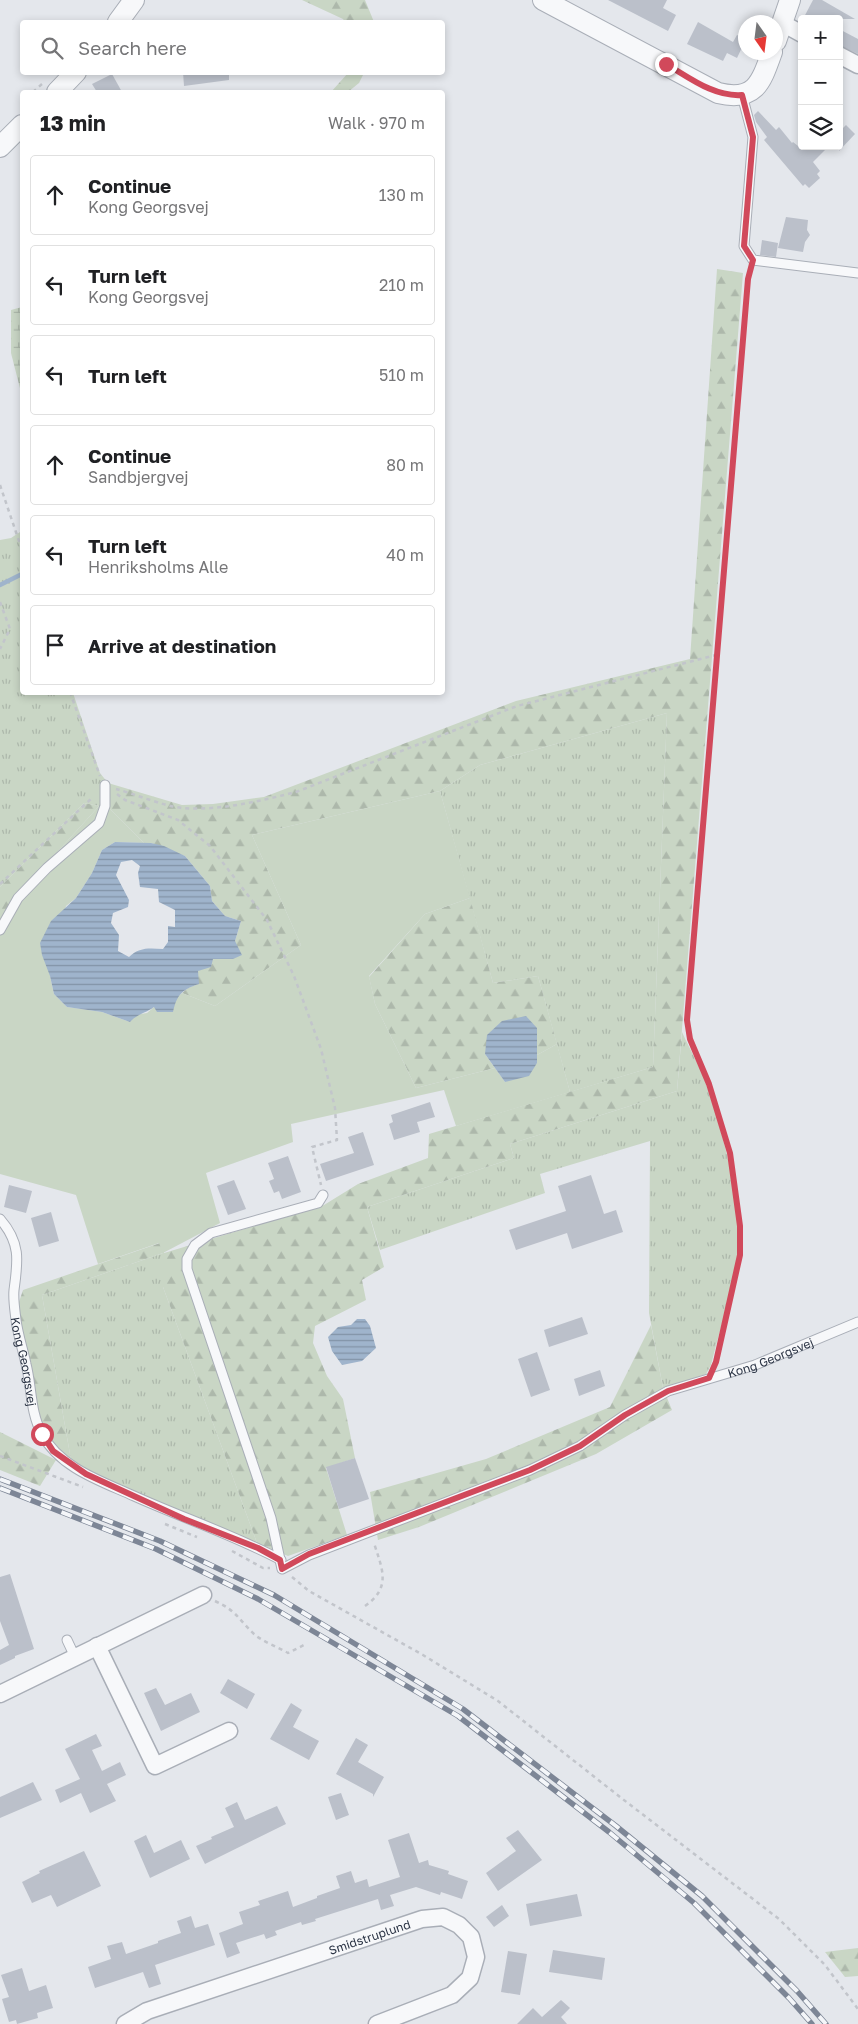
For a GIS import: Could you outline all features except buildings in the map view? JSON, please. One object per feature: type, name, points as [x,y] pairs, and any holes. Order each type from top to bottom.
[{"type":"street","points":[[119,20],[134,0]]},
{"type":"street","points":[[543,0],[566,5],[718,93],[730,96],[742,95],[755,89],[762,80],[769,60]]},
{"type":"street","points":[[783,20],[790,0]]},
{"type":"street","points":[[783,32],[798,34]]},
{"type":"street","points":[[843,57],[858,65]]},
{"type":"street","points":[[59,90],[73,75]]},
{"type":"street","points":[[0,147],[20,127]]},
{"type":"street","points":[[0,1694],[203,1596]]},
{"type":"street","points":[[97,1646],[155,1766],[229,1731]]},
{"type":"street","name":"Smidstruplund","points":[[125,2024],[147,2011],[422,1919],[443,1917],[459,1925],[471,1937],[476,1957],[470,1978],[452,1995],[377,2024]]},
{"type":"lane","points":[[742,95],[753,137],[744,246],[753,260],[858,274]]},
{"type":"lane","points":[[0,930],[18,898],[47,868],[99,823],[105,806],[105,785]]},
{"type":"lane","points":[[282,1564],[271,1518],[187,1269],[187,1259],[195,1245],[211,1233],[318,1203],[323,1195]]},
{"type":"lane","name":"Kong Georgsvej","points":[[3,1222],[15,1242],[18,1259],[14,1292],[16,1321],[27,1366],[33,1414],[42,1434],[53,1451],[86,1474],[184,1519],[258,1548],[282,1564],[530,1470],[580,1446],[625,1415],[668,1391],[755,1365],[858,1322]]},
{"type":"lane","points":[[67,1640],[75,1657]]},
{"type":"path","points":[[709,1378],[716,1362],[740,1255],[740,1226],[730,1153],[709,1084],[690,1039],[687,1020],[748,279],[753,260]]},
{"type":"path","points":[[0,485],[20,544]]},
{"type":"path","points":[[0,602],[10,628],[0,649]]},
{"type":"path","points":[[105,785],[181,808],[214,808],[264,800],[296,792],[517,706],[716,654]]},
{"type":"path","points":[[71,695],[91,753],[105,785],[125,800],[178,820],[210,846],[267,920],[294,976],[321,1049],[335,1108],[337,1140],[312,1147],[323,1195]]},
{"type":"path","points":[[0,884],[105,785]]},
{"type":"path","points":[[365,1606],[375,1599],[382,1588],[383,1573],[370,1532]]},
{"type":"path","points":[[282,1564],[309,1591],[423,1655],[498,1701],[620,1798],[779,1919],[825,1965],[858,2008]]},
{"type":"path","points":[[203,1596],[227,1607],[238,1615],[255,1635],[288,1653],[304,1645]]},
{"type":"green space","points":[[302,0],[365,0],[373,20],[343,19]]},
{"type":"green space","points":[[346,75],[363,75],[359,83],[350,90],[333,90]]},
{"type":"green space","points":[[717,269],[743,273],[677,1091],[510,1144],[514,1158],[367,1207],[384,1267],[362,1280],[366,1300],[315,1326],[313,1343],[327,1376],[343,1399],[355,1458],[326,1468],[347,1535],[288,1556],[257,1543],[163,1287],[163,1253],[42,1295],[71,1460],[50,1442],[36,1415],[18,1305],[23,1290],[160,1243],[164,1253],[324,1205],[358,1184],[428,1158],[429,1134],[653,1067],[667,713],[480,765],[440,791],[252,835],[301,945],[215,1006],[182,993],[198,984],[198,971],[213,959],[233,959],[235,941],[241,921],[225,916],[212,901],[210,886],[185,856],[151,843],[144,843],[109,808],[108,783],[182,805],[213,804],[264,797],[516,701],[690,659]]},
{"type":"green space","points":[[20,308],[20,388],[11,353],[11,310]]},
{"type":"green space","points":[[20,532],[20,695],[74,695],[100,773],[108,783],[109,808],[84,803],[0,887],[0,540],[11,538]]},
{"type":"green space","points":[[667,713],[653,1067],[570,1092],[538,976],[493,983],[440,791],[480,765]]},
{"type":"green space","points":[[440,791],[470,898],[425,914],[369,976],[375,1004],[416,1088],[495,1068],[505,1082],[537,1063],[537,1055],[557,1044],[570,1092],[456,1126],[444,1090],[291,1124],[293,1142],[206,1173],[220,1223],[163,1253],[159,1243],[98,1264],[76,1195],[0,1174],[0,927],[13,901],[99,806],[109,808],[144,843],[115,842],[102,850],[92,873],[76,898],[66,906],[50,976],[54,994],[67,1007],[102,1012],[130,1022],[135,1015],[147,1013],[154,1007],[182,993],[215,1006],[301,945],[252,835]]},
{"type":"green space","points":[[84,803],[99,806],[13,901],[0,927],[0,887]]},
{"type":"green space","points":[[470,898],[493,983],[538,976],[557,1044],[537,1055],[537,1028],[485,1054],[495,1068],[416,1088],[375,1004],[369,977],[425,914]]},
{"type":"green space","points":[[682,1032],[705,1080],[730,1166],[737,1207],[738,1247],[731,1291],[711,1365],[706,1374],[663,1388],[649,1313],[650,1141],[540,1174],[545,1193],[380,1250],[367,1207],[514,1158],[510,1144],[677,1091]]},
{"type":"green space","points":[[163,1253],[163,1287],[257,1543],[210,1526],[91,1473],[71,1460],[42,1295]]},
{"type":"green space","points":[[651,1325],[663,1388],[672,1410],[596,1454],[419,1527],[378,1540],[370,1492],[486,1459],[610,1407]]},
{"type":"green space","points":[[0,1432],[56,1460],[40,1486],[0,1470]]},
{"type":"green space","points":[[858,1948],[858,1976],[845,1977],[825,1952]]},
{"type":"water","points":[[115,842],[151,843],[164,846],[185,856],[210,886],[212,901],[225,916],[241,921],[235,941],[242,955],[233,959],[213,959],[211,967],[198,971],[199,984],[184,991],[178,997],[173,1012],[157,1012],[154,1007],[130,1022],[102,1012],[67,1007],[54,994],[40,943],[51,921],[76,898],[92,873],[102,850]],"holes":[[[132,860],[140,866],[138,873],[140,887],[158,889],[159,902],[175,910],[175,927],[168,926],[168,942],[163,949],[149,948],[140,950],[129,957],[118,951],[119,935],[111,923],[113,913],[128,907],[129,900],[116,875],[121,862]]]},
{"type":"water","points":[[526,1016],[537,1028],[537,1063],[529,1076],[505,1082],[485,1054],[487,1035],[502,1021]]},
{"type":"water","points":[[357,1319],[365,1319],[370,1326],[376,1348],[362,1361],[342,1365],[332,1351],[328,1337],[338,1327],[351,1325]]},
{"type":"waterway","points":[[0,585],[20,575]]},
{"type":"railway","points":[[0,1479],[160,1541],[274,1595],[463,1709],[616,1826],[702,1896],[797,1991],[826,2024]]},
{"type":"railway","points":[[0,1488],[156,1549],[258,1599],[458,1716],[609,1832],[694,1903],[789,1998],[812,2024]]},
{"type":"route","points":[[42,1434],[53,1451],[86,1474],[184,1519],[258,1548],[280,1560],[282,1569],[309,1554],[530,1470],[580,1446],[625,1415],[668,1391],[709,1378],[716,1362],[740,1255],[740,1226],[738,1200],[730,1153],[709,1084],[690,1039],[687,1020],[748,279],[753,260],[744,246],[753,137],[742,95],[730,96],[718,93],[666,64]]}]
